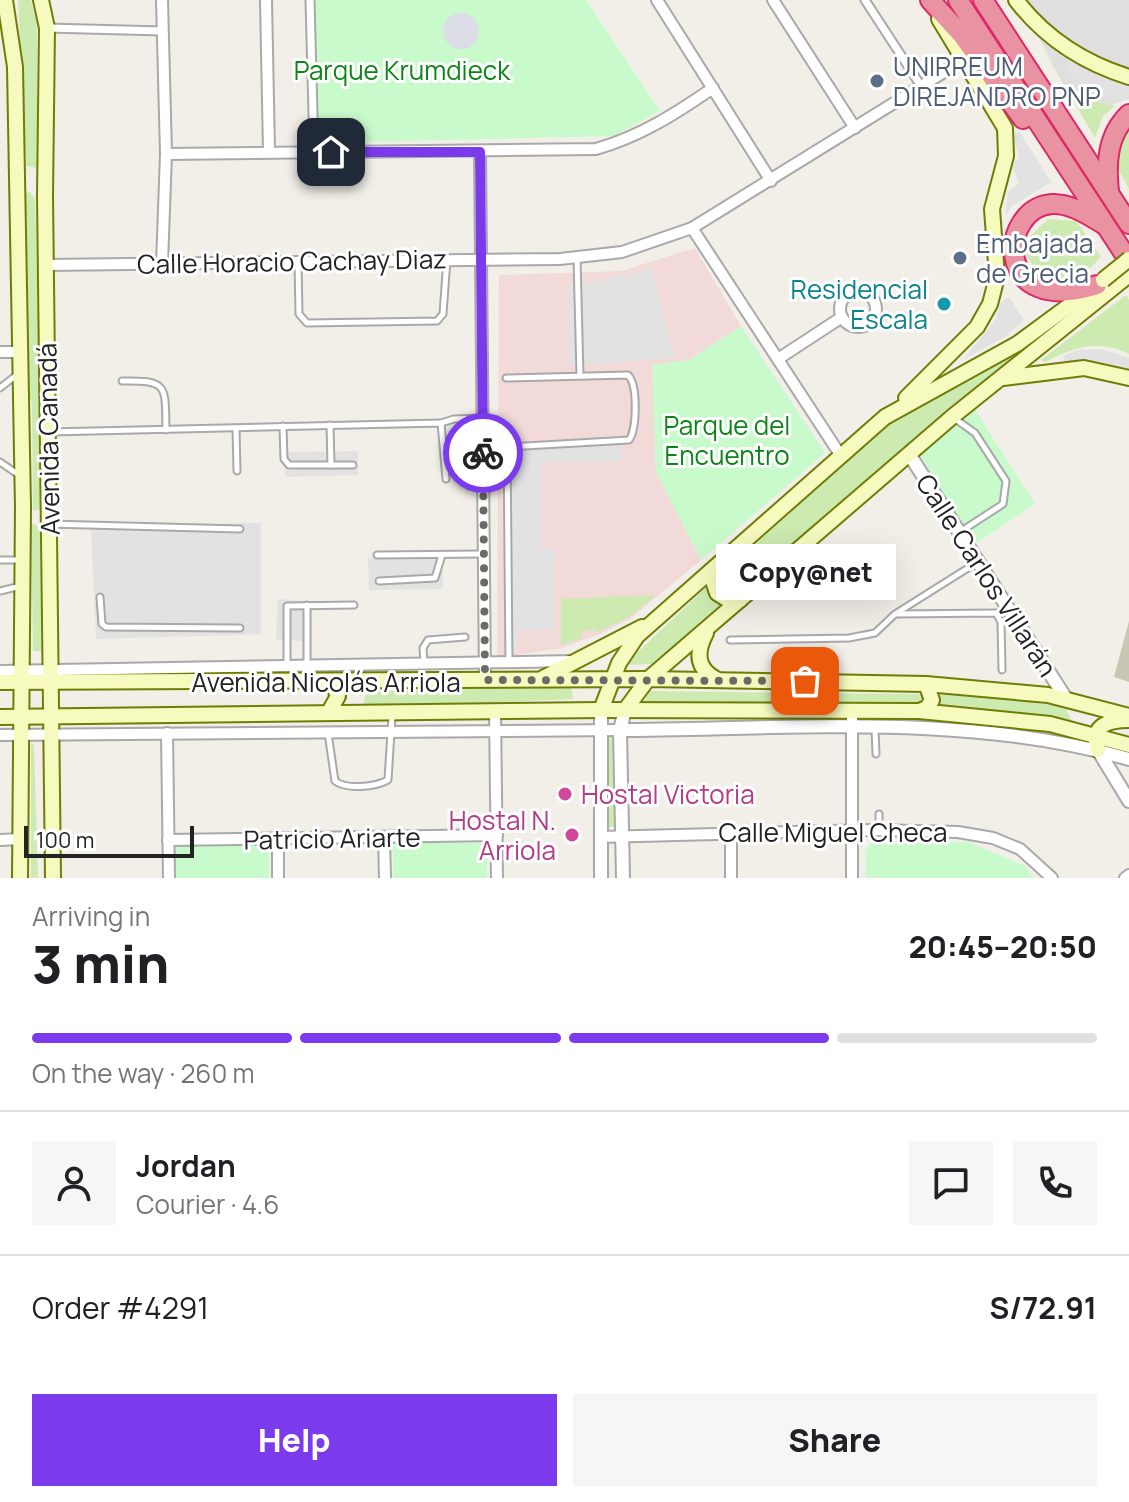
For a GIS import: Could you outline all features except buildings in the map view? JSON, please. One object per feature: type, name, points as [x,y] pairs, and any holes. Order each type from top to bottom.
[{"type":"highway","points":[[928,0],[962,35],[1024,121],[1060,154]]},
{"type":"highway","points":[[958,0],[1129,260]]},
{"type":"highway","points":[[983,0],[1129,224]]},
{"type":"highway","points":[[996,0],[1040,86]]},
{"type":"highway","points":[[1110,194],[1108,152],[1115,131],[1129,114]]},
{"type":"highway","points":[[1103,285],[1063,294],[1041,290],[1020,271],[1014,242],[1026,218],[1047,205],[1074,209],[1106,225]]},
{"type":"main road","name":"Avenida Canadá","points":[[5,0],[17,193],[23,507],[20,878]]},
{"type":"main road","name":"Avenida Canadá","points":[[41,0],[47,28],[45,196],[53,878]]},
{"type":"main road","points":[[601,710],[630,644],[885,417],[967,338],[987,311],[995,291],[997,270],[992,209],[1006,156],[1007,135],[1000,115],[928,0]]},
{"type":"main road","points":[[1016,0],[1038,25],[1071,51],[1097,66],[1129,77]]},
{"type":"main road","points":[[17,193],[32,184],[45,196]]},
{"type":"main road","points":[[625,710],[648,679],[999,379],[1129,260]]},
{"type":"main road","points":[[885,417],[1017,344],[1103,285],[1129,275]]},
{"type":"main road","points":[[999,379],[1084,368],[1129,378]]},
{"type":"main road","points":[[23,507],[36,521],[49,518]]},
{"type":"main road","points":[[717,567],[712,578],[717,593],[726,600],[740,600]]},
{"type":"main road","points":[[541,680],[653,621]]},
{"type":"main road","points":[[712,623],[698,655],[704,671],[716,680]]},
{"type":"main road","name":"Avenida Nicolás Arriola","points":[[0,682],[22,677],[220,675],[332,682],[648,679],[926,684],[1065,697],[1129,718]]},
{"type":"main road","points":[[361,681],[354,697],[361,712]]},
{"type":"main road","points":[[329,712],[338,696],[332,682]]},
{"type":"main road","points":[[919,711],[927,708],[932,700],[926,684]]},
{"type":"main road","points":[[959,715],[951,700],[962,687]]},
{"type":"main road","name":"Avenida Nicolás Arriola","points":[[0,717],[495,710],[919,711],[1050,724],[1129,745]]},
{"type":"main road","points":[[1098,750],[1095,734],[1107,722],[1129,718]]},
{"type":"street","points":[[162,0],[166,154],[162,264]]},
{"type":"street","points":[[266,0],[269,151]]},
{"type":"street","points":[[310,0],[314,152]]},
{"type":"street","points":[[657,0],[771,181]]},
{"type":"street","points":[[773,0],[855,128]]},
{"type":"street","points":[[865,0],[921,86]]},
{"type":"street","points":[[47,28],[163,31]]},
{"type":"street","name":"Calle Horacio Cachay Diaz","points":[[46,265],[577,258],[643,247],[692,228],[965,59]]},
{"type":"street","points":[[166,154],[596,149],[658,126],[713,88]]},
{"type":"street","points":[[480,152],[485,680]]},
{"type":"street","points":[[692,228],[841,456]]},
{"type":"street","points":[[778,359],[842,317]]},
{"type":"street","points":[[0,352],[19,352]]},
{"type":"street","name":"Calle Carlos Villarán","points":[[909,454],[1065,697]]},
{"type":"street","name":"Avenida Nicolás Arriola","points":[[220,675],[307,666],[575,661]]},
{"type":"street","name":"Avenida Nicolás Arriola","points":[[0,671],[22,677]]},
{"type":"street","points":[[495,710],[497,878]]},
{"type":"street","points":[[601,710],[601,878]]},
{"type":"street","points":[[623,878],[620,730],[625,710]]},
{"type":"street","points":[[852,713],[852,878]]},
{"type":"street","name":"Avenida Nicolás Arriola","points":[[0,735],[875,728],[1020,736],[1098,750],[1129,759]]},
{"type":"street","points":[[167,733],[169,878]]},
{"type":"street","points":[[1098,750],[1129,801]]},
{"type":"street","points":[[731,831],[731,878]]},
{"type":"street","name":"Calle Miguel Checa","points":[[600,837],[731,831],[958,832],[993,838],[1020,849],[1052,878]]},
{"type":"street","name":"Patricio Ariarte","points":[[168,840],[497,835]]},
{"type":"street","points":[[384,837],[385,878]]},
{"type":"street","points":[[278,838],[278,878]]},
{"type":"street","points":[[0,840],[20,839]]},
{"type":"lane","points":[[298,262],[299,314],[307,323],[437,321],[443,314],[447,258]]},
{"type":"lane","points":[[577,258],[580,376]]},
{"type":"lane","points":[[0,388],[19,373]]},
{"type":"lane","points":[[506,378],[631,376],[632,438],[507,447],[509,663]]},
{"type":"lane","points":[[122,381],[153,380],[161,385],[165,391],[166,430]]},
{"type":"lane","points":[[952,417],[975,433],[1006,481],[1003,504],[959,533]]},
{"type":"lane","points":[[48,432],[441,423],[454,419],[483,418]]},
{"type":"lane","points":[[441,423],[446,479]]},
{"type":"lane","points":[[330,425],[331,465]]},
{"type":"lane","points":[[283,426],[285,462],[353,465]]},
{"type":"lane","points":[[236,428],[237,471]]},
{"type":"lane","points":[[0,462],[22,477]]},
{"type":"lane","points":[[49,518],[240,529]]},
{"type":"lane","points":[[377,555],[484,554]]},
{"type":"lane","points":[[379,581],[435,578],[442,555]]},
{"type":"lane","points":[[0,560],[22,560]]},
{"type":"lane","points":[[730,640],[857,637],[875,633],[895,614],[977,563]]},
{"type":"lane","points":[[0,591],[22,586]]},
{"type":"lane","points":[[100,597],[102,624],[106,627],[240,628]]},
{"type":"lane","points":[[307,605],[307,666]]},
{"type":"lane","points":[[287,667],[287,606],[354,605]]},
{"type":"lane","points":[[895,614],[996,613],[1001,622],[1002,670]]},
{"type":"lane","points":[[424,665],[423,648],[428,640],[465,637]]},
{"type":"lane","points":[[328,732],[331,773],[341,786],[379,785],[388,780],[392,711]]},
{"type":"lane","points":[[875,728],[876,754]]},
{"type":"lane","points":[[879,814],[879,830]]},
{"type":"shaded area","points":[[1011,0],[1129,0],[1129,99],[1105,107],[1064,85],[1039,38]]},
{"type":"shaded area","points":[[461,13],[474,18],[479,31],[474,44],[461,49],[448,44],[443,31],[448,18]]},
{"type":"shaded area","points":[[1064,52],[1129,86],[1129,96],[1124,100],[1099,95],[1083,86],[1069,71]]},
{"type":"shaded area","points":[[1019,131],[1051,182],[1012,206],[1005,217],[1008,192],[1019,183],[1012,165],[1019,157],[1013,135]]},
{"type":"shaded area","points":[[695,248],[741,326],[689,360],[652,365],[656,472],[701,560],[631,618],[600,634],[562,648],[497,658],[499,275],[621,271]]},
{"type":"shaded area","points":[[652,269],[675,358],[569,366],[568,284],[586,284]]},
{"type":"shaded area","points":[[1009,297],[1024,320],[1005,337],[963,360],[996,319],[1000,303]]},
{"type":"shaded area","points":[[1102,349],[1129,358],[1129,371],[1084,360],[1065,364],[1063,356],[1078,350]]},
{"type":"shaded area","points":[[504,443],[622,443],[622,462],[542,462],[542,548],[554,548],[555,629],[519,631],[516,650],[506,651]]},
{"type":"shaded area","points":[[358,451],[358,475],[285,477],[284,452]]},
{"type":"shaded area","points":[[261,523],[261,634],[96,639],[91,527]]},
{"type":"shaded area","points":[[442,557],[443,589],[369,590],[368,558]]},
{"type":"shaded area","points":[[278,599],[310,601],[308,642],[276,639]]},
{"type":"shaded area","points":[[1129,621],[1129,682],[1114,677]]},
{"type":"green space","points":[[18,0],[31,0],[37,27],[37,168],[26,166]]},
{"type":"green space","name":"Parque Krumdieck","points":[[315,0],[586,0],[660,111],[613,136],[316,143]]},
{"type":"green space","points":[[1040,44],[1064,83],[1101,103],[1115,106],[1103,116],[1095,138]]},
{"type":"green space","points":[[1129,126],[1129,189],[1114,161]]},
{"type":"green space","points":[[30,192],[35,199],[43,510],[33,510],[32,403],[26,386],[23,193]]},
{"type":"green space","points":[[1048,219],[1076,221],[1101,257],[1084,273],[1071,279],[1052,278],[1036,269],[1023,243]]},
{"type":"green space","points":[[1126,295],[1129,300],[1129,354],[1097,346],[1066,352],[1045,362],[1041,360]]},
{"type":"green space","name":"Parque del Encuentro","points":[[741,326],[825,453],[701,560],[656,472],[652,365],[689,360]]},
{"type":"green space","points":[[1012,353],[1015,358],[655,664],[624,665],[853,449],[911,407]]},
{"type":"green space","points":[[975,410],[1035,504],[976,543],[920,456]]},
{"type":"green space","points":[[31,523],[40,527],[41,651],[33,651]]},
{"type":"green space","points":[[656,595],[629,617],[596,633],[596,629],[582,631],[582,638],[561,645],[561,599]]},
{"type":"green space","points":[[571,687],[573,699],[367,708],[364,702],[367,691]]},
{"type":"green space","points":[[649,691],[983,695],[1065,707],[1074,725],[644,704]]},
{"type":"green space","points":[[607,734],[616,734],[617,827],[608,827]]},
{"type":"green space","points":[[31,744],[34,745],[38,878],[31,878]]},
{"type":"green space","points":[[968,842],[1025,866],[1034,878],[866,878],[866,851],[871,843]]},
{"type":"green space","points":[[393,843],[487,843],[487,878],[393,878]]},
{"type":"green space","points":[[175,846],[269,846],[269,878],[175,878]]},
{"type":"way so far","points":[[483,453],[485,680],[805,681]]},
{"type":"place","name":"UNIRREUM DIREJANDRO PNP","points":[[877,81]]},
{"type":"place","name":"Embajada de Grecia","points":[[960,258]]},
{"type":"place","name":"Residencial Escala","points":[[944,304]]},
{"type":"place","name":"Copy@net","points":[[805,681]]},
{"type":"place","name":"Hostal Victoria","points":[[565,794]]},
{"type":"place","name":"Hostal N. Arriola","points":[[572,835]]},
{"type":"route","points":[[331,152],[480,152],[483,453]]}]
